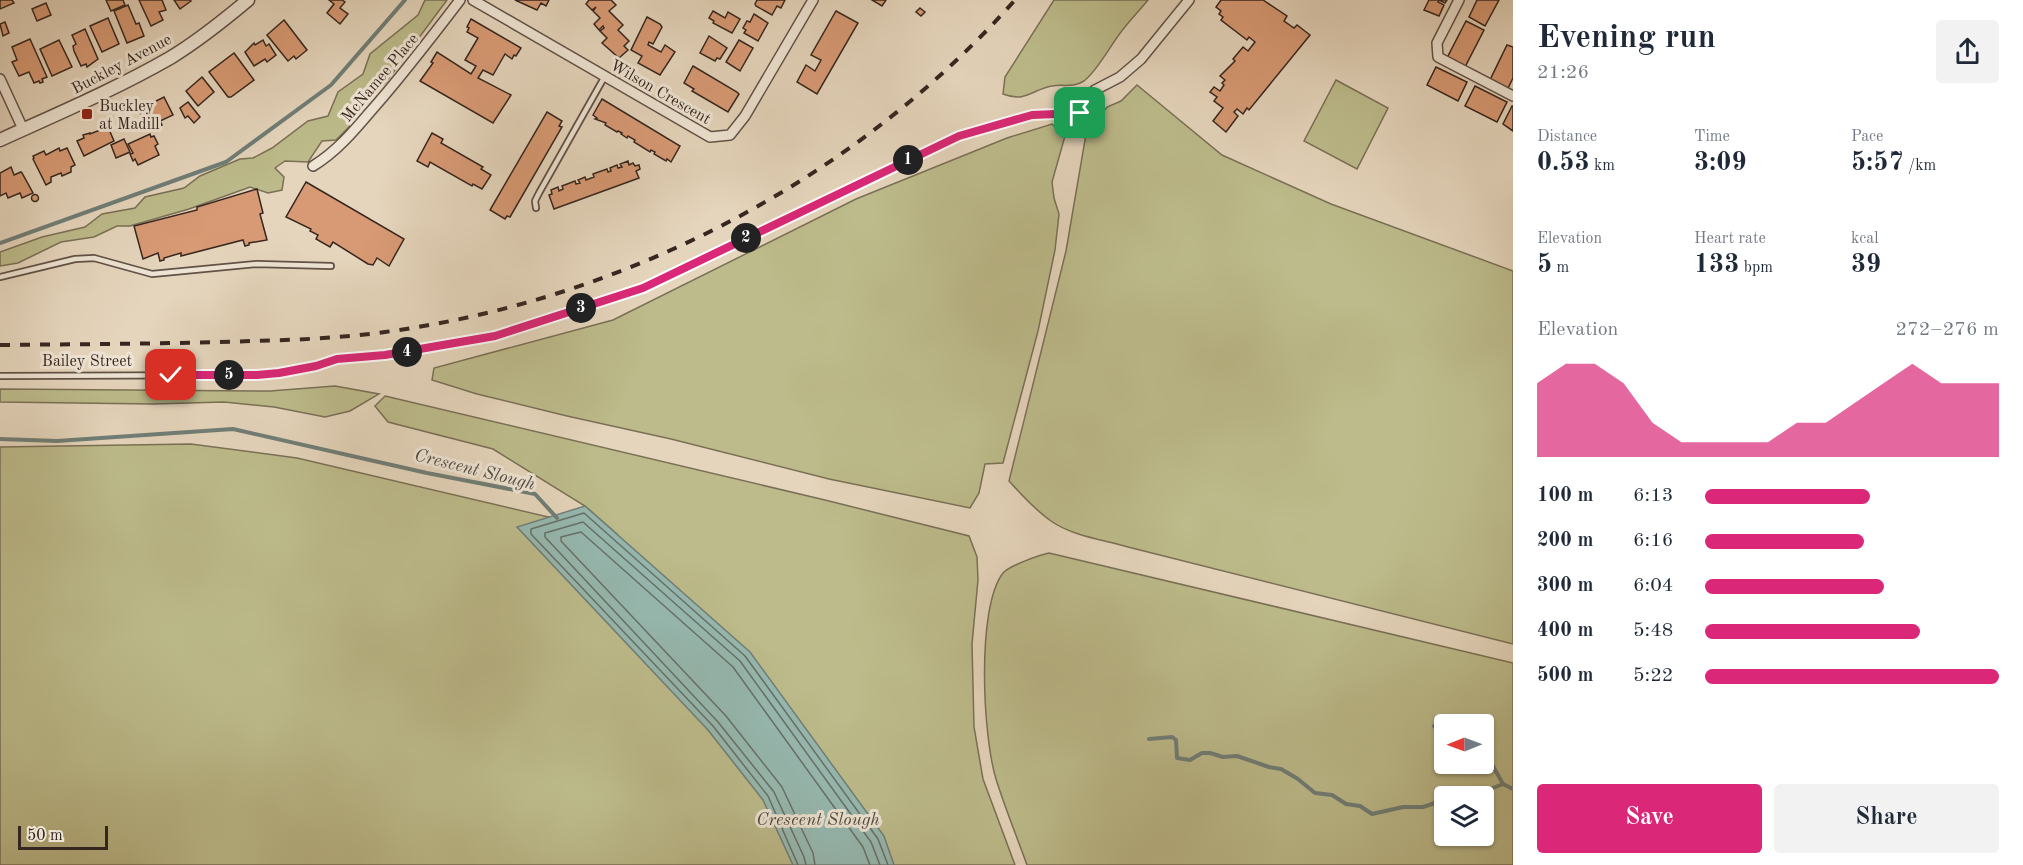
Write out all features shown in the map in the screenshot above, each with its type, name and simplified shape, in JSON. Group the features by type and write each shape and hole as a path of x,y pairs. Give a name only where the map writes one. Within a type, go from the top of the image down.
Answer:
{"street":[{"name":"Buckley Avenue","path":"0,140 99,95 172,57 212,30 248,0"},
{"name":"McNamee Place","path":"313,166 345,140 404,74 460,0"},
{"name":"Wilson Crescent","path":"473,0 710,137 730,135 745,116 813,0"},
{"name":"Bailey Street","path":"1080,113 1086,98 1095,90 1120,77 1141,59 1189,0"},
{"path":"1459,0 1437,43 1438,57 1513,96"},
{"path":"0,80 23,129"}],"lane":[{"path":"536,208 535,201 539,193 605,76"},
{"name":"Bailey Street","path":"0,376 257,375 316,366 337,359 385,355 495,336 643,288 959,136 1032,115 1080,113"},
{"path":"0,277 75,259 94,258 152,274 257,264 331,266"}],"shaded area":[{"path":"425,0 447,0 386,82 356,107 349,127 336,140 322,141 308,162 285,161 275,168 284,177 282,190 268,193 250,187 189,209 130,226 117,226 94,237 61,242 18,263 0,266 0,252 42,237 85,227 102,214 135,208 145,197 184,188 200,176 240,159 253,158 272,148 308,121 328,116 338,92 363,74 370,54 418,15"},
{"path":"1054,0 1148,0 1084,81 1072,85 1056,85 1018,97 1003,94 1005,77"},
{"path":"1336,80 1388,108 1357,169 1304,141"},
{"path":"1137,85 1222,155 1331,204 1513,271 1513,644 1078,534 1045,517 1009,481 1066,251 1086,134 1107,107 1121,101"},
{"path":"1052,124 1065,136 1052,182 1059,214 1055,250 1038,331 1003,463 985,464 979,493 970,508 829,479 477,394 432,380 434,368 613,320 856,199 1007,138"},
{"path":"335,386 379,394 350,411 325,417 274,407 224,402 152,404 0,402 0,389 270,391"},
{"path":"385,396 969,536 977,557 978,580 972,644 974,727 983,779 1015,865 0,865 0,447 191,444 297,458 618,535 585,506 493,449 388,422 375,406"},
{"path":"1049,553 1513,663 1513,865 1027,865 991,760 984,673 985,642 994,590 1006,570"}],"water":[{"name":"Crescent Slough","path":"585,506 750,652 884,836 894,865 793,865 763,800 708,730 517,527"}],"building":[{"path":"0,0 12,0 14,3 0,9"},
{"path":"106,0 123,0 125,5 111,11"},
{"path":"139,0 162,0 166,10 159,12 163,20 151,26"},
{"path":"174,0 190,0 191,1 180,9"},
{"path":"329,0 345,2 340,8 348,14 340,24 327,13 334,4"},
{"path":"515,0 549,0 546,6 541,3 537,10"},
{"path":"589,0 611,0 616,5 609,11 623,25 618,30 629,41 624,46 628,50 619,58 602,43 607,38 600,31 604,28 603,26 599,30 594,24 600,18 593,11 596,7 592,10 586,4"},
{"path":"757,0 785,0 781,8 777,6 772,15 756,6"},
{"path":"872,0 886,0 882,6"},
{"path":"1221,0 1263,0 1287,16 1284,21 1294,28 1297,25 1310,35 1249,110 1247,108 1243,114 1237,109 1234,112 1238,116 1226,132 1213,121 1223,108 1214,101 1217,97 1210,92 1214,87 1220,91 1225,80 1220,76 1235,61 1233,59 1243,47 1248,51 1255,42 1249,37 1247,40 1221,20 1223,17 1219,14 1221,11 1216,7"},
{"path":"1429,0 1439,0 1438,2 1444,5 1439,16 1424,10"},
{"path":"1477,0 1499,0 1485,26 1469,17"},
{"path":"46,3 51,15 37,21 32,9"},
{"path":"128,5 144,36 127,43 114,11"},
{"path":"920,8 925,12 921,16 916,12"},
{"path":"713,11 725,18 728,12 740,19 732,33 713,23 714,21 709,18"},
{"path":"836,11 858,23 817,94 797,82 806,65 815,71 821,60 811,55"},
{"path":"754,14 768,23 758,41 744,33 746,30 743,28"},
{"path":"647,17 662,27 653,44 649,42 648,45 661,52 665,45 675,52 660,75 638,63 642,56 631,50"},
{"path":"108,18 119,44 102,52 90,26"},
{"path":"471,19 521,48 512,59 505,54 493,75 483,70 478,78 511,95 493,123 420,81 433,63 431,62 437,52 471,74 476,66 465,60 478,38 467,32"},
{"path":"284,20 307,50 296,59 294,56 288,61 267,35"},
{"path":"1466,21 1484,30 1465,67 1447,58"},
{"path":"5,22 9,33 3,36 0,24"},
{"path":"85,29 98,59 87,67 86,64 81,66 74,51 73,46 76,44 72,35"},
{"path":"709,36 727,48 720,59 717,58 715,61 700,53"},
{"path":"30,39 47,77 40,83 39,81 34,83 29,72 19,76 12,62 17,60 12,47"},
{"path":"59,40 72,67 52,76 40,49"},
{"path":"263,40 266,46 269,44 276,55 267,62 265,59 254,66 245,52 254,43 255,45"},
{"path":"739,40 753,48 740,71 726,62"},
{"path":"1507,45 1513,47 1513,78 1507,90 1489,82"},
{"path":"234,53 254,80 228,97 209,72"},
{"path":"693,66 739,94 728,112 692,91 694,89 684,83"},
{"path":"1436,67 1467,82 1458,101 1427,85"},
{"path":"202,77 214,92 198,106 186,91"},
{"path":"1475,86 1507,102 1497,122 1465,106"},
{"path":"164,97 173,115 160,121 162,125 155,129 153,124 147,127 140,113 152,108 150,104"},
{"path":"602,99 680,146 671,162 605,125 606,123 595,119 597,118 593,115"},
{"path":"188,102 200,117 194,123 188,116 185,118 180,108"},
{"path":"1513,106 1513,131 1503,124"},
{"path":"547,112 562,121 559,126 562,127 510,217 507,216 505,219 490,210"},
{"path":"108,127 114,141 84,156 77,141 84,138 83,135"},
{"path":"432,133 443,139 441,143 483,167 481,169 491,175 482,189 473,184 472,186 430,162 428,167 417,161"},
{"path":"150,134 151,137 154,136 158,144 155,146 159,155 138,165 135,159 133,161 130,154 133,153 128,144"},
{"path":"124,139 130,152 116,158 111,145"},
{"path":"59,148 60,151 67,148 75,165 71,167 71,172 51,177 51,182 46,185 33,156 44,151 46,155"},
{"path":"628,161 629,165 633,163 635,166 639,165 640,169 636,171 639,178 554,209 549,195 552,194 551,190 558,187 559,191 563,189 562,186 575,181 576,184 580,183 578,180 594,177 593,174 607,169 608,172 611,171 610,168 617,165 618,168 622,167 620,164"},
{"path":"11,167 14,175 22,173 33,193 22,198 20,193 8,198 6,193 0,196 0,173"},
{"path":"306,182 404,239 389,266 377,258 373,265 368,264 333,242 330,247 316,239 318,235 310,231 311,229 286,217"},
{"path":"257,189 263,213 260,214 267,240 249,243 245,246 243,240 181,256 181,253 160,261 158,253 143,259 134,226 197,210 197,207"},
{"path":"35,195 38,198 35,201 32,198"}],"waterway":[{"path":"0,243 226,162 331,85 405,0"},
{"name":"Crescent Slough","path":"0,439 57,441 233,429 427,473 535,494 557,518"},
{"path":"1149,739 1172,737 1176,740 1177,758 1190,760 1202,753 1210,753 1223,757 1237,756 1281,769 1315,793 1332,795 1346,804 1360,806 1372,814 1434,803"},
{"path":"1494,768 1503,784 1513,789"},
{"path":"1494,788 1503,784"}],"railway":[{"path":"0,345 220,342 352,336 474,316 562,292 647,260 730,222 808,176 883,123 952,65 1015,0"}],"place":[{"name":"Buckley at Madill","path":"87,114"}],"route":[{"path":"171,375 279,373 316,366 337,359 385,355 495,336 643,288 959,136 1032,115 1080,113"}]}
